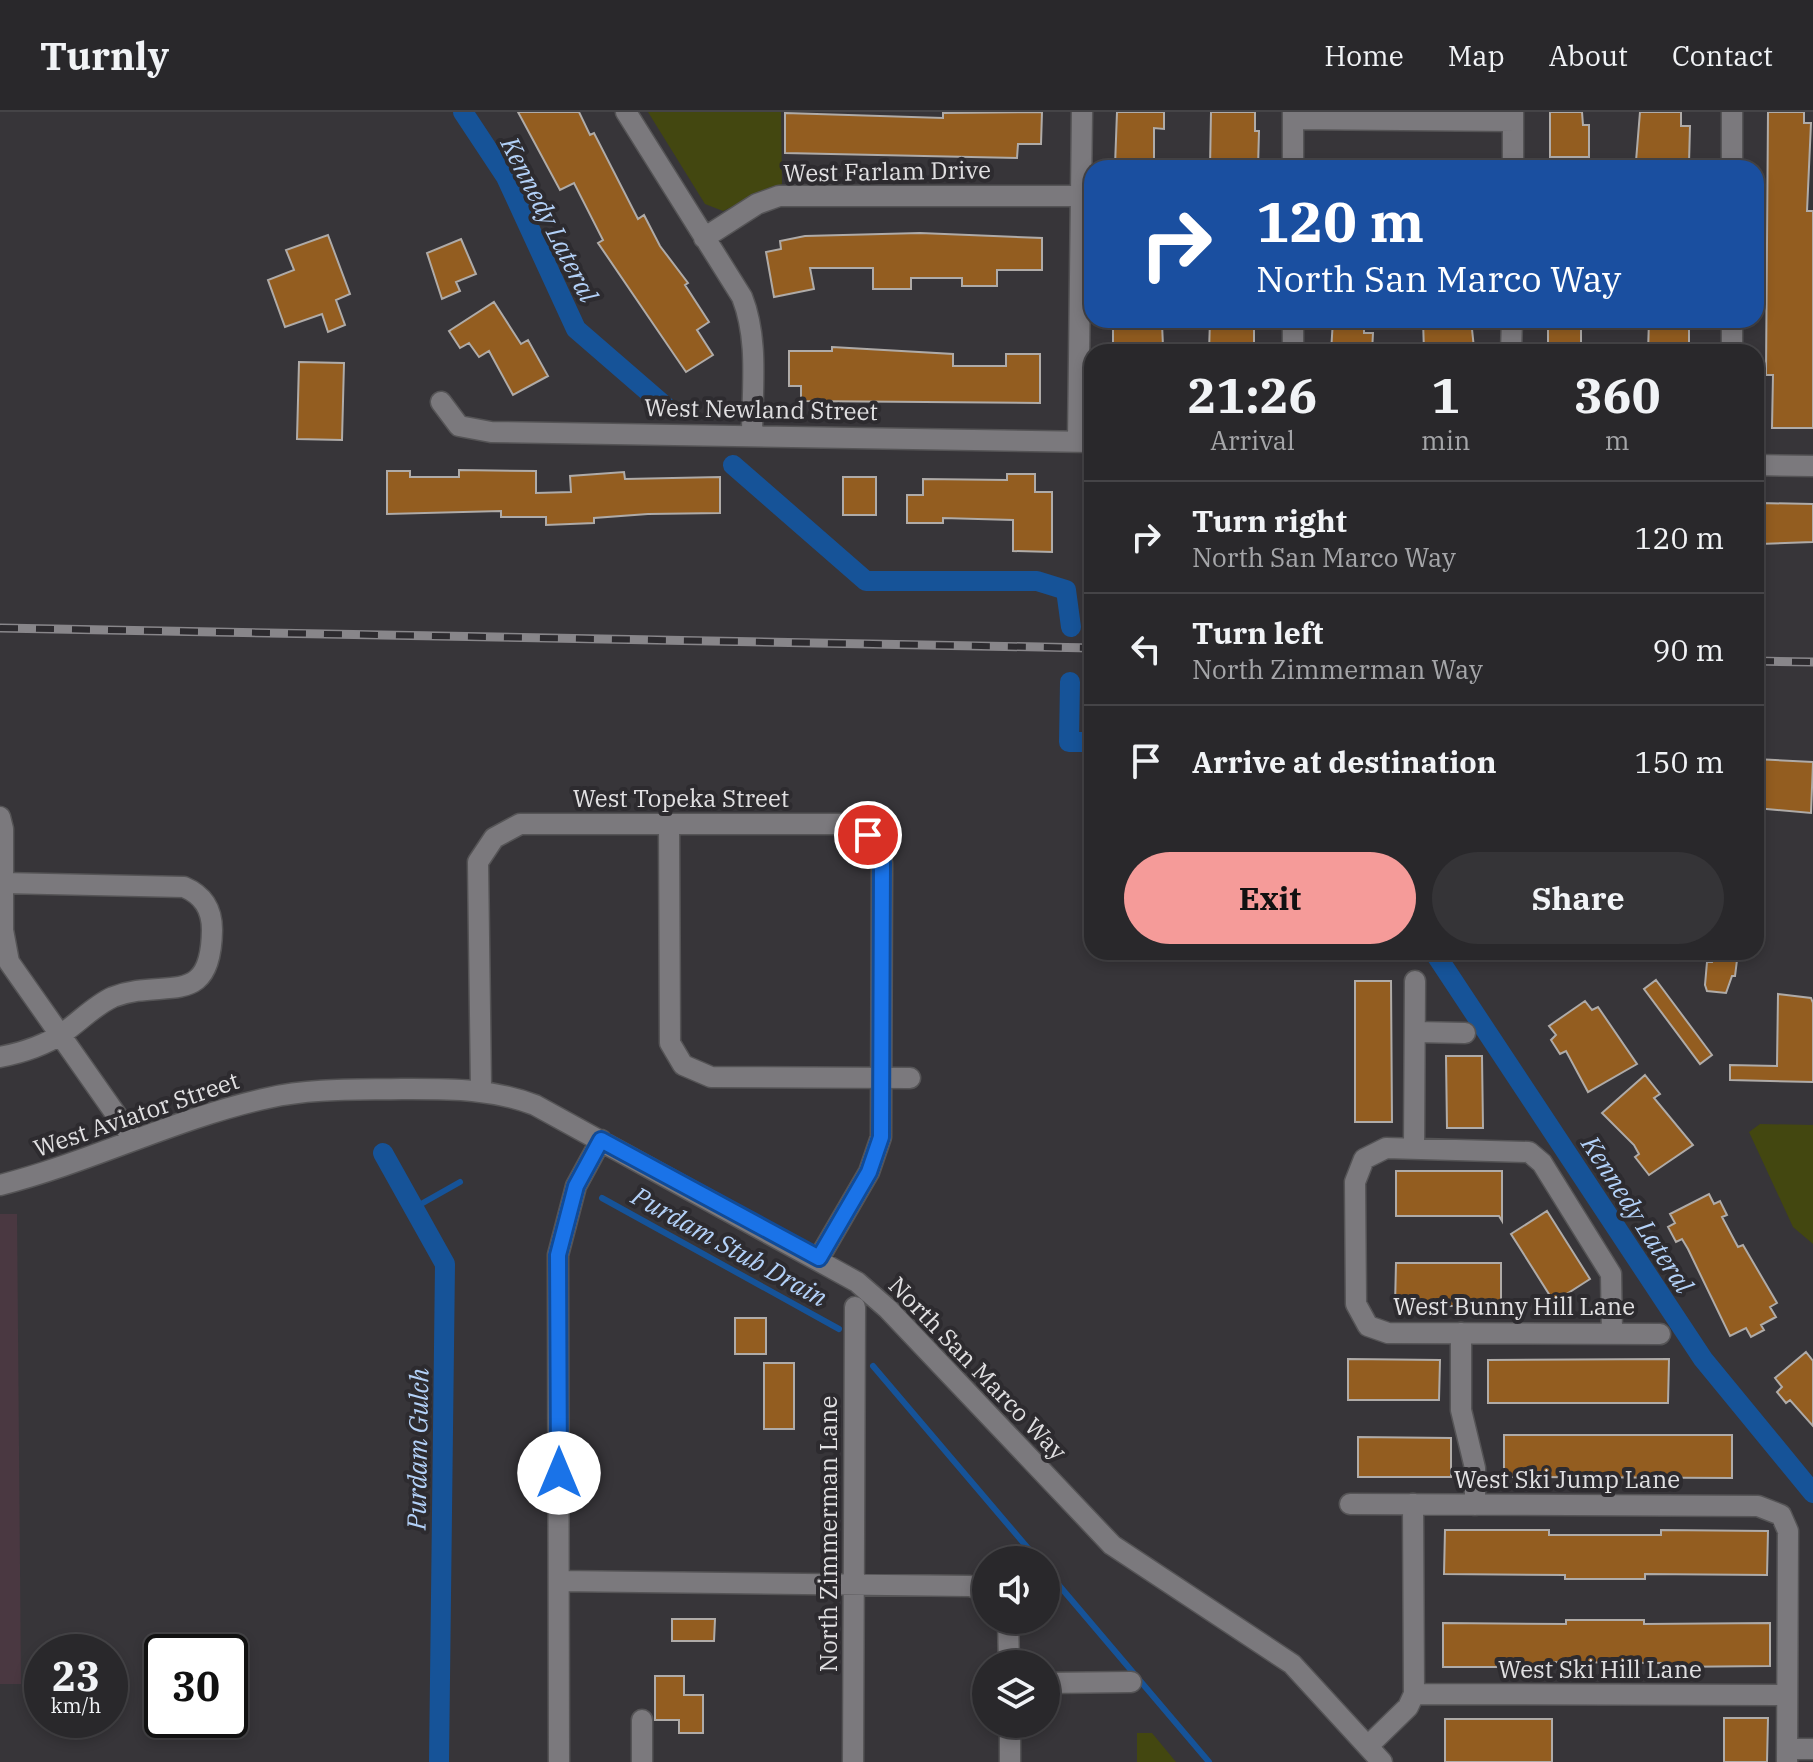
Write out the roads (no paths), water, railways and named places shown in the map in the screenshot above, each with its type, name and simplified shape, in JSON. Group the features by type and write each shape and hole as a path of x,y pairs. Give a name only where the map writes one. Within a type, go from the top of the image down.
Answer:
{"street":[{"path":"626,112 742,297 753,334 752,435"},
{"path":"1082,112 1084,380"},
{"path":"1732,112 1732,160"},
{"path":"1293,160 1293,116 1513,117 1513,160"},
{"name":"West Farlam Drive","path":"704,238 757,204 779,196 1081,196"},
{"name":"West Newland Street","path":"441,402 459,426 491,432 1084,442"},
{"path":"1764,465 1813,466"},
{"path":"0,817 3,930 9,962 134,1140"},
{"name":"West Topeka Street","path":"481,1089 478,862 494,838 520,824 840,824 856,827 868,835 878,847 882,863 881,1078"},
{"path":"669,824 670,1043 683,1065 711,1077 910,1078"},
{"path":"0,1057 59,1036 113,997 188,986 205,971 211,959 212,922 203,899 194,891 175,886 3,883"},
{"path":"1415,981 1414,1148 1529,1152 1542,1163 1606,1262 1612,1285 1612,1334"},
{"path":"1415,1032 1465,1033"},
{"path":"819,1258 873,1159 881,1137 881,1078"},
{"name":"West Aviator Street","path":"0,1185 44,1174 207,1113 270,1097 325,1090 481,1089"},
{"name":"North San Marco Way","path":"481,1089 535,1105 819,1258 857,1282 888,1309 1112,1545 1292,1664 1382,1762"},
{"path":"559,1762 558,1255 576,1186 601,1140"},
{"name":"West Bunny Hill Lane","path":"1414,1148 1386,1148 1364,1159 1355,1182 1356,1304 1368,1326 1388,1333 1660,1334"},
{"name":"North Zimmerman Lane","path":"853,1762 855,1307"},
{"path":"1461,1333 1461,1410 1475,1468 1475,1505"},
{"name":"West Ski Jump Lane","path":"1350,1504 1758,1506 1781,1515 1788,1531 1787,1695"},
{"path":"1368,1746 1408,1707 1414,1694 1413,1504"},
{"path":"559,1581 972,1587"},
{"path":"1060,1683 1131,1682"},
{"name":"West Ski Hill Lane","path":"1414,1694 1787,1695"},
{"path":"1787,1695 1787,1755 1813,1749"},
{"path":"642,1720 642,1762"},
{"path":"1010,1738 1010,1762"}],"waterway":[{"name":"Kennedy Lateral","path":"463,112 506,177 576,329 666,407"},
{"name":"Kennedy Lateral","path":"733,465 866,581 1037,581 1066,590 1071,627"},
{"name":"Kennedy Lateral","path":"1070,682 1069,742 1084,742"},
{"name":"Kennedy Lateral","path":"1439,960 1703,1359 1813,1493"},
{"name":"Purdam Gulch","path":"383,1153 445,1264 439,1762"},
{"name":"Purdam Stub Drain","path":"414,1208 460,1182"},
{"name":"Purdam Stub Drain","path":"602,1198 839,1329"},
{"name":"Purdam Stub Drain","path":"873,1366 1026,1546"},
{"name":"Purdam Stub Drain","path":"1060,1586 1209,1762"}],"railway":[{"path":"0,628 1084,648"},
{"path":"1764,661 1813,662"}]}
